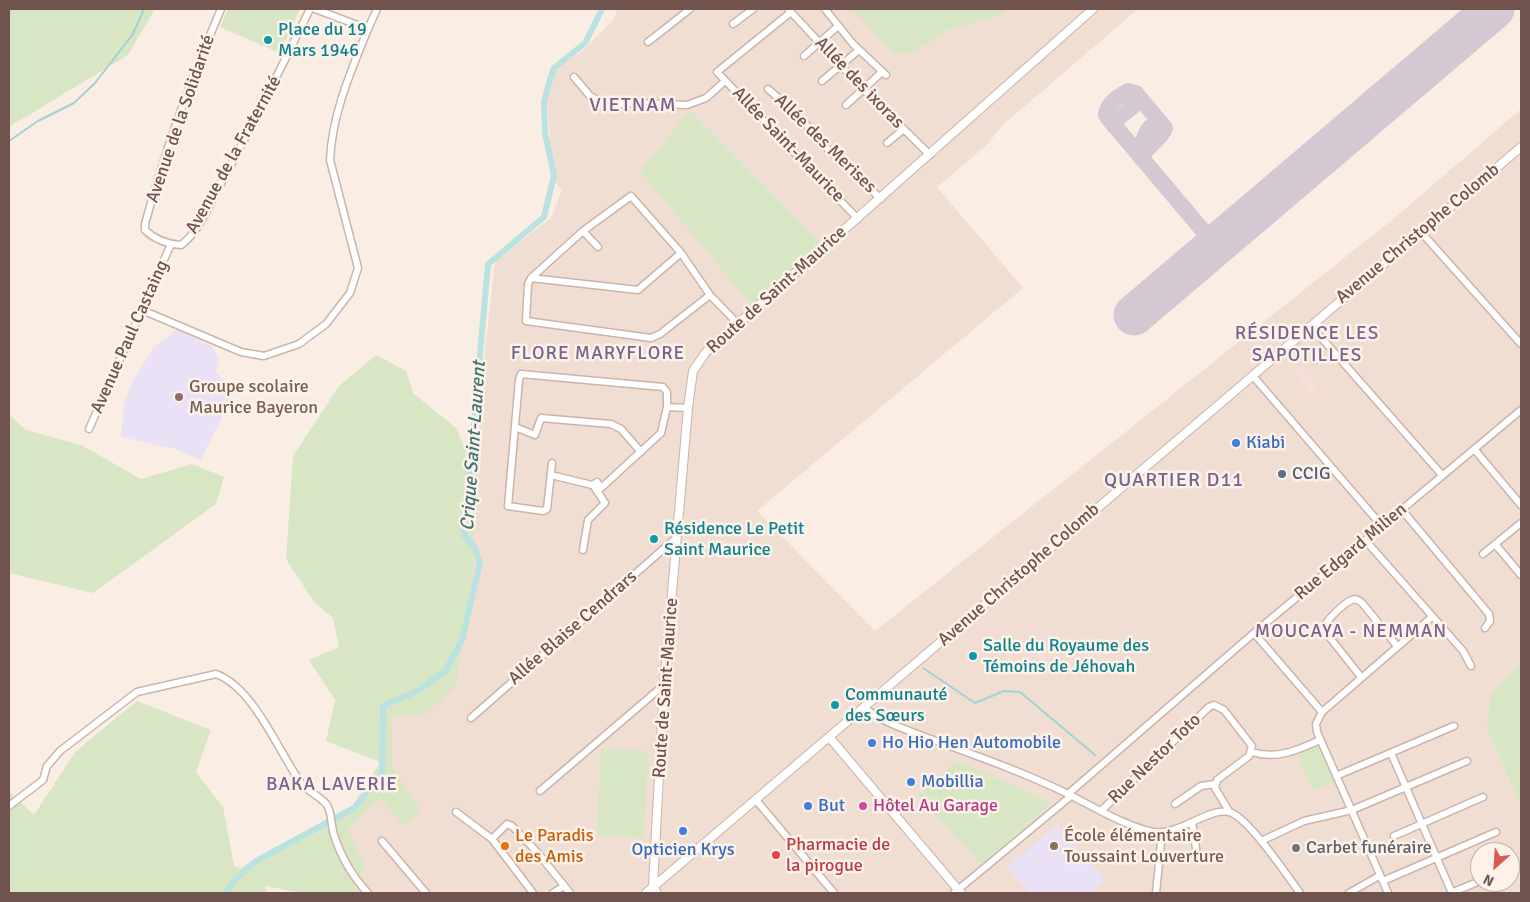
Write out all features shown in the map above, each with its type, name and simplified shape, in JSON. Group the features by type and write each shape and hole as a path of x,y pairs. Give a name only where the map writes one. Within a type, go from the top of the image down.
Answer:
{"street":[{"name":"Avenue de la Solidarité","path":"171,244 145,230 155,186 190,82 221,9"},
{"name":"Avenue de la Fraternité","path":"171,244 181,245 189,240 251,128 310,9"},
{"path":"315,9 368,29"},
{"path":"142,310 241,352 264,356 299,344 326,324 350,293 358,268 330,160 331,151 342,94 377,9"},
{"path":"648,42 690,9"},
{"path":"733,24 753,9"},
{"path":"825,9 859,50 884,73 863,89 846,106"},
{"name":"Route de Saint-Maurice","path":"655,890 664,685 676,538 691,378 699,360 737,323 881,199 1094,9"},
{"name":"Allée des ixoras","path":"790,10 863,89 930,155"},
{"name":"Allée Saint-Maurice","path":"790,10 717,72 858,218"},
{"path":"804,56 838,26"},
{"path":"822,81 859,50"},
{"path":"574,77 590,96 609,105 634,103 687,105 706,98 725,81"},
{"name":"Allée des Merises","path":"768,89 795,112 824,145 881,199"},
{"path":"887,143 904,129"},
{"name":"Avenue Christophe Colomb","path":"646,893 655,890 756,800 1521,147"},
{"path":"710,295 660,334 645,338 528,322 528,284 531,278 583,231 631,196 681,252 710,295 737,323"},
{"path":"583,231 598,247"},
{"path":"1421,232 1521,344"},
{"name":"Avenue Paul Castaing","path":"89,430 171,244"},
{"path":"531,278 638,290 681,252"},
{"path":"1311,326 1442,475"},
{"path":"552,463 546,510 508,506 519,378 523,373 661,386 666,390 667,407 661,433 601,488 597,482"},
{"path":"1253,376 1382,526"},
{"path":"667,407 688,408"},
{"name":"Rue Edgard Milien","path":"958,892 1254,633 1521,410"},
{"path":"515,428 534,435 541,418 611,424 621,429 641,452"},
{"path":"1474,449 1521,505"},
{"path":"551,475 592,485 597,482"},
{"path":"583,550 588,520 603,507 606,501 595,488 597,482"},
{"path":"1402,510 1489,614 1490,620 1485,628"},
{"path":"1483,554 1521,523"},
{"name":"Allée Blaise Cendrars","path":"470,718 676,538"},
{"path":"1366,541 1463,652 1471,666"},
{"path":"1495,544 1521,575"},
{"path":"1360,677 1323,629 1324,623 1350,601 1356,600 1363,604 1397,646"},
{"path":"1388,893 1320,740 1316,724 1322,712 1360,677 1432,617"},
{"path":"1254,633 1322,712"},
{"path":"9,806 43,780 47,766 60,751 137,692 216,674 227,678 242,690 302,784 327,806 334,836 346,866 353,878 368,893"},
{"path":"540,791 664,685"},
{"name":"Rue Nestor Toto","path":"1102,810 1212,705 1224,710 1252,746 1252,752"},
{"path":"864,708 872,714 904,729 1070,795 1141,828 1162,832 1209,815 1229,812"},
{"path":"1336,776 1454,726"},
{"path":"830,738 958,892"},
{"path":"1300,893 1241,818 1229,812 1215,788 1215,784 1217,780 1252,752 1265,756 1289,752 1320,740"},
{"path":"1391,753 1452,893 1470,885"},
{"path":"1261,841 1304,821 1352,810 1467,761"},
{"path":"1175,804 1201,786 1215,784"},
{"path":"1394,836 1483,798"},
{"path":"756,800 834,893"},
{"path":"456,812 492,839 533,893"},
{"path":"1192,822 1197,855"},
{"path":"492,839 507,824 512,826 538,852 570,893"},
{"path":"1156,893 1162,832"},
{"path":"1349,893 1381,878 1437,859 1496,832"},
{"path":"382,841 426,893"},
{"path":"552,893 564,886"}],"shaded area":[{"path":"617,9 1138,9 1004,124 986,146 937,187 1023,288 757,511 875,631 1392,220 1521,109 1521,662 1491,695 1486,727 1521,807 1521,893 353,893 365,865 347,830 380,797 421,809 392,766 392,717 423,716 473,570 481,385 495,261 551,218 562,190 553,180 547,103 548,86 554,68 582,51 614,19"},
{"name":"Groupe scolaire Maurice Bayeron","path":"177,329 212,346 219,360 216,372 235,391 201,460 175,449 121,437 124,404 132,382 154,347"},
{"path":"1300,367 1319,389 1312,394 1294,373"},
{"name":"École élémentaire Toussaint Louverture","path":"1057,825 1103,877 1103,882 1093,893 1030,893 1007,867"}],"green space":[{"path":"9,9 155,9 128,55 9,127"},
{"name":"Place du 19 Mars 1946","path":"228,9 300,9 280,53 220,27"},
{"path":"852,9 1006,9 1000,15 948,30 913,53 896,55"},
{"path":"690,111 825,247 754,308 640,171"},
{"path":"376,355 406,371 413,393 456,428 477,474 473,570 456,686 423,716 392,717 392,766 421,809 404,826 380,798 348,830 365,865 353,893 303,893 265,886 267,893 9,893 9,791 34,815 76,751 137,701 211,730 196,772 223,807 234,866 240,868 350,810 380,762 326,741 335,700 309,660 339,647 333,618 314,602 286,559 293,456 339,386"},
{"path":"11,416 26,430 81,445 141,479 192,464 224,477 216,504 93,593 9,573 9,417"},
{"path":"1521,662 1521,807 1486,727 1491,695"},
{"path":"1318,745 1334,782 1313,791 1297,753"},
{"path":"601,749 648,751 644,838 597,835"},
{"path":"957,760 1051,803 982,865 918,797"}],"waterway":[{"path":"9,141 38,121 74,103 95,83 133,34 144,9"},
{"name":"Crique Saint-Laurent","path":"226,893 233,882 256,861 354,808 382,775 383,706 418,691 446,670 462,640 480,563 475,548 464,535 488,264 544,217 554,175 545,133 544,102 548,86 554,68 585,43 602,9"},
{"path":"923,668 975,703 1004,691 1020,692 1095,755"}],"taxiway":[{"path":"1114,126 1116,120 1138,102 1139,97 1136,93 1128,91 1117,98 1111,103 1106,115 1108,118 1205,233 1208,245 1199,260"},
{"path":"1139,97 1165,128 1146,150 1142,159"},
{"path":"1140,149 1149,128 1162,124"},
{"path":"1205,233 1218,237 1229,234"},
{"path":"1134,315 1129,311 1132,304 1154,298"}],"runway":[{"path":"1134,315 1494,9"}],"place":[{"name":"Place du 19 Mars 1946","path":"268,40"},
{"name":"Groupe scolaire Maurice Bayeron","path":"179,397"},
{"name":"Kiabi","path":"1236,443"},
{"name":"CCIG","path":"1282,474"},
{"name":"Résidence Le Petit Saint Maurice","path":"654,539"},
{"name":"Salle du Royaume des Témoins de Jéhovah","path":"973,656"},
{"name":"Communauté des Sœurs","path":"835,705"},
{"name":"Ho Hio Hen Automobile","path":"872,743"},
{"name":"Mobillia","path":"911,782"},
{"name":"But","path":"808,806"},
{"name":"Hôtel Au Garage","path":"863,806"},
{"name":"Opticien Krys","path":"683,831"},
{"name":"Le Paradis des Amis","path":"505,846"},
{"name":"École élémentaire Toussaint Louverture","path":"1054,846"},
{"name":"Carbet funéraire","path":"1296,848"},
{"name":"Pharmacie de la pirogue","path":"776,855"}],"district":[{"name":"VIETNAM","path":"633,106"},
{"name":"RÉSIDENCE LES SAPOTILLES","path":"1307,345"},
{"name":"FLORE MARYFLORE","path":"598,354"},
{"name":"QUARTIER D11","path":"1174,481"},
{"name":"MOUCAYA - NEMMAN","path":"1351,632"},
{"name":"BAKA LAVERIE","path":"332,785"}]}
